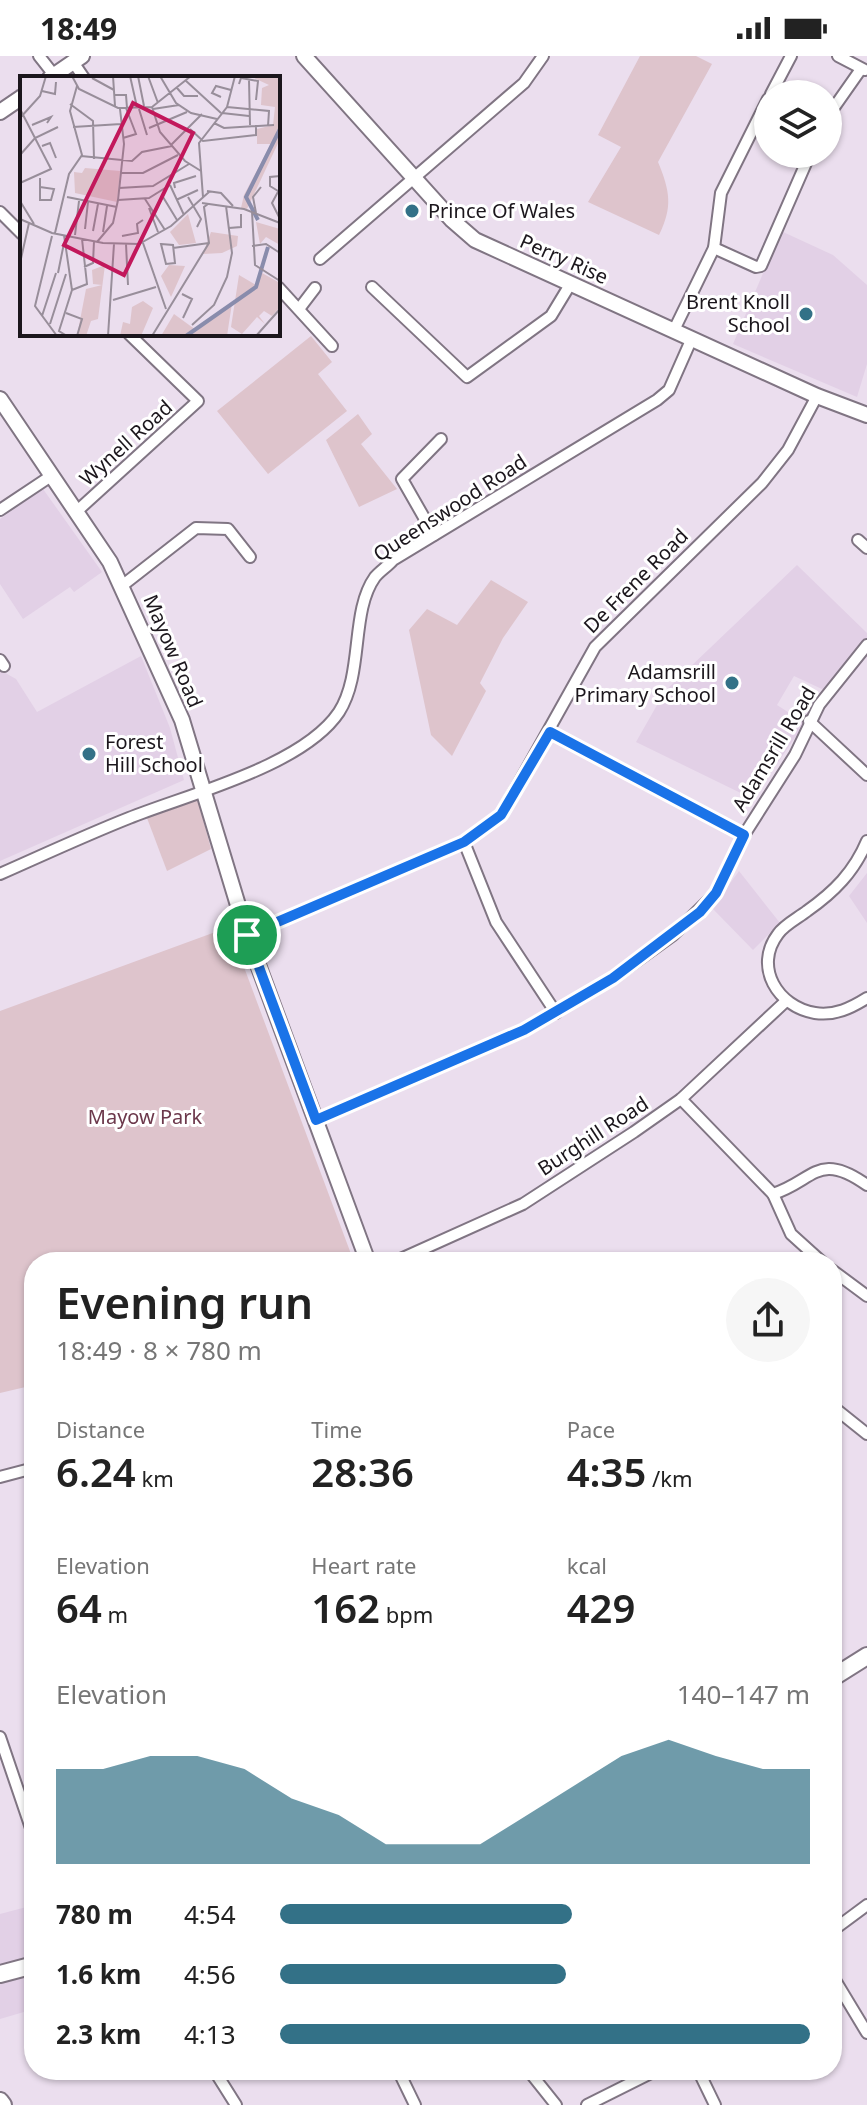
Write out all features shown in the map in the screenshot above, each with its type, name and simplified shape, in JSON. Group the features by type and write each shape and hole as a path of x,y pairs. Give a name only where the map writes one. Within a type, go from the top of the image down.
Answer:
{"main road":[{"path":"842,1672 867,1656"},
{"path":"0,1974 24,1968"}],"street":[{"path":"39,56 51,76"},
{"name":"Perry Rise","path":"304,56 475,240 817,396 867,415"},
{"path":"320,259 524,83 543,56"},
{"path":"778,80 791,56"},
{"path":"838,56 864,70 842,98"},
{"path":"53,76 78,59"},
{"path":"0,112 20,98"},
{"path":"674,330 714,248 721,193 754,126"},
{"path":"714,248 756,267 761,266 804,168"},
{"path":"0,212 20,232"},
{"path":"372,287 467,377 551,316 571,283"},
{"path":"299,309 315,288"},
{"path":"280,289 332,346"},
{"name":"Wynell Road","path":"76,512 198,401 131,336"},
{"name":"Queenswood Road","path":"0,874 202,789 234,781 317,739 345,702 365,603 375,578 393,560 657,400 669,390 692,338"},
{"name":"De Frene Road","path":"247,935 464,842 501,815 595,647 762,483 788,450 817,396"},
{"name":"Mayow Road","path":"0,399 123,585 182,720 247,935 364,1252"},
{"path":"434,535 402,479 441,439"},
{"path":"0,510 51,476"},
{"path":"123,585 196,528 228,529 250,557"},
{"path":"858,540 867,548"},
{"name":"Adamsrill Road","path":"316,1120 448,1065 556,1013 625,969 700,912 716,893 744,835 795,755 809,721 836,681 867,645"},
{"path":"809,721 867,775"},
{"path":"550,732 744,835"},
{"path":"867,841 845,880 779,932 770,949 767,968 773,985 786,1001 805,1011 822,1014 848,1010 867,998"},
{"path":"464,842 496,922 556,1013"},
{"name":"Burghill Road","path":"416,1252 523,1204 681,1099 786,1001"},
{"path":"681,1099 773,1194 791,1234 811,1252"},
{"path":"773,1194 785,1191 809,1172 823,1169 834,1170 867,1185"},
{"path":"842,1277 867,1296"},
{"path":"842,1414 867,1434"},
{"path":"0,1477 24,1471"},
{"path":"0,1737 3,1756 24,1810"},
{"path":"842,1924 867,1905"},
{"path":"842,1992 867,2033"},
{"path":"220,2080 236,2105"},
{"path":"403,2080 415,2105"},
{"path":"536,2080 556,2105"},
{"path":"587,2105 637,2080"},
{"path":"703,2080 715,2105"}],"shaded area":[{"name":"Brent Knoll School","path":"781,231 833,255 867,285 867,364 857,397 733,344"},
{"path":"43,489 102,572 74,592 70,587 23,619 0,584 0,519"},
{"name":"Adamsrill Primary School","path":"797,565 867,633 867,641 824,690 794,676 777,705 805,723 753,799 636,742 665,691"},
{"name":"Forest Hill School","path":"141,656 170,728 184,780 0,861 0,670 16,679 37,712"},
{"path":"739,871 780,923 753,950 712,908"},
{"path":"867,873 867,923 849,896"},
{"path":"24,1908 24,2012 0,2019 0,1914"}],"green space":[{"path":"640,56 696,56 712,64 658,162 668,199 659,235 588,202 621,147 598,135"},
{"path":"311,336 332,362 318,374 347,411 268,474 217,411"},
{"path":"358,414 372,434 361,444 397,489 359,507 326,440"},
{"path":"491,580 528,602 503,638 480,683 486,691 452,756 431,735 409,630 427,609 457,625"},
{"path":"198,800 211,849 167,871 147,818"},
{"name":"Mayow Park","path":"229,927 350,1252 24,1252 24,1387 0,1393 0,1011"}],"place":[{"name":"Prince Of Wales","path":"412,211"},
{"name":"Brent Knoll School","path":"806,314"},
{"name":"Adamsrill Primary School","path":"732,683"},
{"name":"Forest Hill School","path":"89,754"}],"route":[{"path":"550,732 744,835 716,893 700,912 613,978 524,1030 316,1120 247,935 464,842 501,815 550,732"}]}
